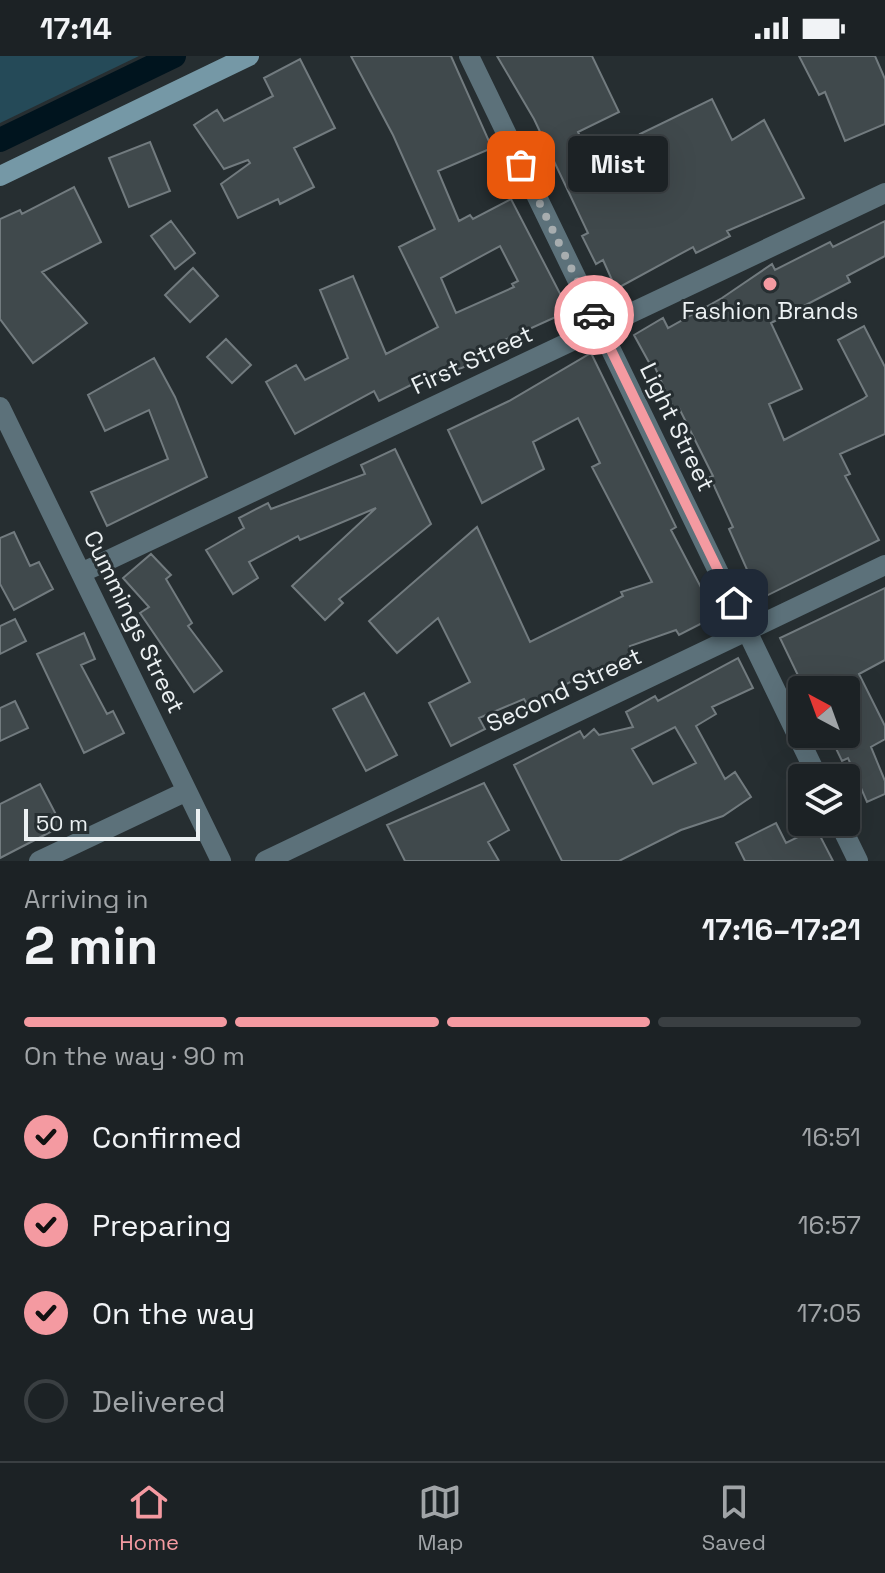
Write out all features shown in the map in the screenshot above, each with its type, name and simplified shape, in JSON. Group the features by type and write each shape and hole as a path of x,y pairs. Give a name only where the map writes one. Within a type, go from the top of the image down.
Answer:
{"street":[{"path":"0,176 249,56"},
{"name":"Light Street","path":"469,56 811,764"},
{"name":"First Street","path":"81,573 885,193"},
{"name":"Cummings Street","path":"0,407 221,861"},
{"name":"Second Street","path":"265,861 885,565"},
{"path":"39,861 187,791"},
{"path":"846,836 858,861"}],"shaded area":[{"path":"0,56 139,56 0,123"}],"building":[{"path":"351,56 451,56 492,148 438,171 459,221 470,215 473,219 511,199 569,311 474,354 478,361 457,370 455,367 415,389 413,384 379,401 374,391 295,434 266,382 296,365 305,380 348,358 320,290 353,276 386,354 438,327 399,247 435,229 393,135","holes":["500,246 518,281 512,284 514,287 456,313 441,278"]},
{"path":"497,56 592,56 619,112 578,132 595,167 644,141 640,134 712,99 732,140 764,120 804,198 727,231 730,236 696,253 693,247 616,289 603,260 596,264 582,236 588,233 534,119"},
{"path":"799,56 875,56 885,79 885,124 845,141 825,92 819,95"},
{"path":"300,59 335,128 294,148 314,187 280,204 278,199 238,218 221,184 250,163 248,160 224,169 194,125 217,110 224,121 273,96 264,78"},
{"path":"150,142 170,191 129,207 109,158"},
{"path":"74,187 101,242 42,272 87,323 33,363 0,319 0,219 20,210 22,214"},
{"path":"171,221 195,253 175,269 151,236"},
{"path":"885,221 885,256 847,276 850,282 771,323 802,389 769,404 784,440 867,396 838,340 864,326 885,367 885,434 840,454 850,474 845,476 879,540 760,599 729,529 733,527 710,477 713,476 679,408 674,410 654,365 651,366 634,335 663,318 668,328 722,298 772,264 775,270 830,242 833,247"},
{"path":"193,268 218,296 190,322 165,295"},
{"path":"226,339 251,365 232,383 207,357"},
{"path":"591,353 676,527 671,530 716,616 679,635 676,630 630,646 635,657 603,672 600,667 527,704 524,699 479,718 485,729 451,746 429,703 470,682 438,618 397,653 369,621 477,527 530,642 623,596 621,592 652,582 592,467 600,463 578,418 533,442 544,469 482,503 448,430 509,401"},
{"path":"154,358 175,397 207,477 107,526 91,492 168,459 149,410 105,431 88,395"},
{"path":"395,449 431,524 339,599 343,603 325,620 292,586 376,508 300,540 298,536 249,562 258,578 233,594 206,550 244,528 239,518 268,503 271,509 365,474 361,465"},
{"path":"14,532 30,566 39,562 53,589 14,610 0,584 0,538"},
{"path":"151,554 171,575 166,579 192,623 188,626 222,671 194,692 140,613 149,607 123,578"},
{"path":"885,588 885,660 860,676 798,676 780,638"},
{"path":"15,619 26,641 0,654 0,626"},
{"path":"84,633 95,659 81,665 107,714 113,711 124,733 84,753 37,654"},
{"path":"738,658 753,688 712,707 716,714 696,726 725,779 735,772 751,797 723,816 681,830 619,861 562,861 514,765 580,731 584,738 594,729 599,735 633,727 626,712 655,696 658,701","holes":["675,727 696,763 653,784 632,749"]},
{"path":"860,676 885,726 885,739 871,747 885,781 885,794 867,802 860,786 860,764 851,764 848,758 842,761 836,748 860,748"},
{"path":"364,693 397,755 366,771 333,709"},
{"path":"15,701 28,728 0,741 0,708"},
{"path":"484,783 509,830 488,842 499,861 405,861 387,825"},
{"path":"40,784 62,826 0,858 0,804"},
{"path":"776,823 786,843 800,836 820,836 833,861 745,861 736,843"}],"waterway":[{"path":"0,140 174,56"}],"way so far":[{"path":"521,165 594,315"}],"place":[{"name":"Mist","path":"521,165"},
{"name":"Fashion Brands","path":"770,284"}],"route":[{"path":"594,315 734,603"}]}
